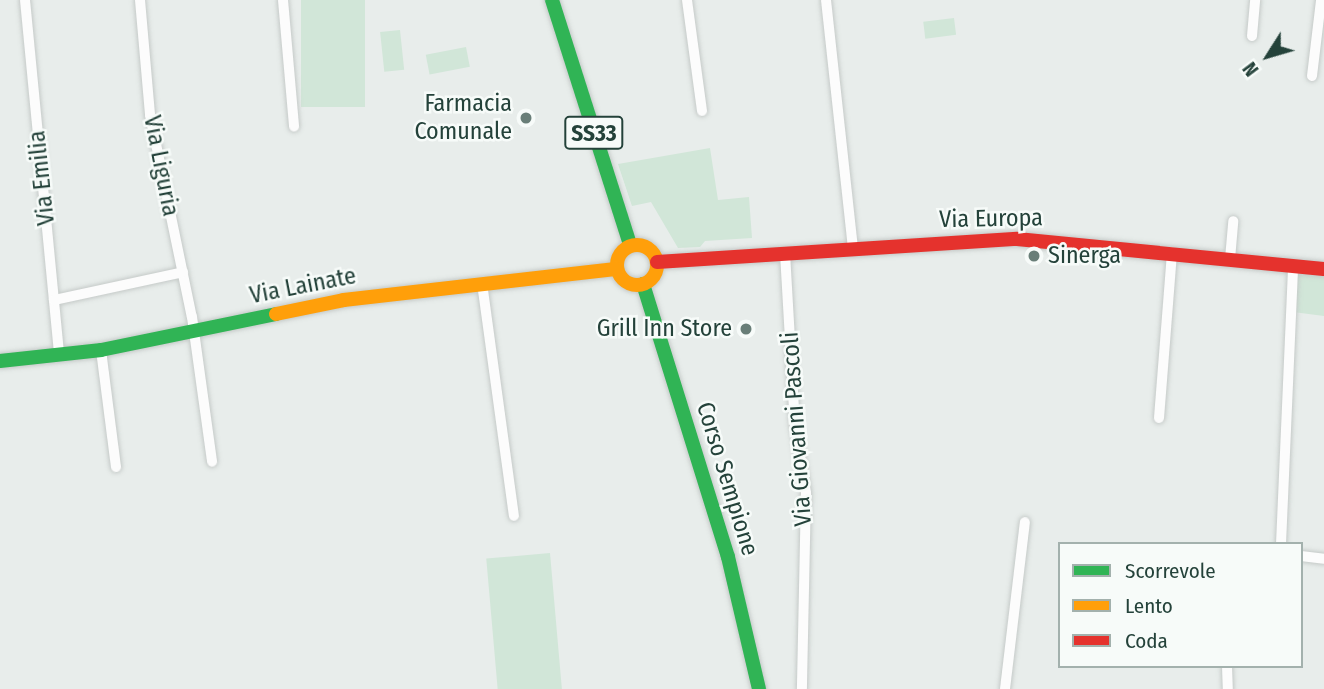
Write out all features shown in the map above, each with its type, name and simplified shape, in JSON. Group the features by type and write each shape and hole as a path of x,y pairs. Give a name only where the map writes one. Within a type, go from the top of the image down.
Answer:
{"street":[{"name":"Via Emilia","path":"25,0 60,355"},
{"name":"Via Liguria","path":"140,0 150,115 194,331 212,462"},
{"path":"283,0 294,127"},
{"name":"SS33","path":"552,0 631,245"},
{"path":"687,0 702,111"},
{"path":"826,0 853,248"},
{"path":"1252,36 1255,0"},
{"path":"1312,76 1321,0"},
{"path":"1317,34 1324,25"},
{"path":"1230,259 1233,220"},
{"name":"Via Europa","path":"657,262 1017,239 1324,269"},
{"path":"631,245 648,247 657,262 655,274 643,284 626,282 617,269 618,257 631,245"},
{"name":"Via Giovanni Pascoli","path":"785,253 795,425 805,485 802,689"},
{"path":"1159,418 1171,253"},
{"path":"1281,542 1293,265"},
{"name":"Via Lainate","path":"0,360 101,350 344,300 617,269"},
{"path":"54,300 183,272"},
{"path":"482,283 514,516"},
{"name":"Corso Sempione","path":"643,284 728,556 759,689"},
{"path":"101,350 116,467"},
{"path":"1006,689 1025,522"},
{"path":"1303,556 1324,559"},
{"path":"1227,668 1228,689"}],"green space":[{"path":"301,0 365,0 365,107 301,107"},
{"path":"954,18 956,35 925,39 923,22"},
{"path":"400,30 404,70 384,72 380,32"},
{"path":"466,47 470,67 430,74 426,55"},
{"path":"710,148 718,200 749,197 752,238 705,241 700,247 678,248 651,202 632,206 618,164"},
{"path":"1295,270 1324,273 1324,316 1293,312"},
{"path":"550,553 562,689 498,689 486,559"}],"traffic: fast":[{"path":"552,0 630,245"},
{"path":"643,284 728,557 759,689"},
{"path":"0,361 101,350 276,314"}],"traffic: slow":[{"path":"637,245 645,246 651,251 656,257 657,265 656,273 651,279 645,284 637,285 629,284 623,279 618,273 617,265 618,257 623,251 629,246 637,245"},
{"path":"276,314 344,300 617,269"}],"traffic: jam":[{"path":"657,262 1017,239 1324,269"}],"place":[{"name":"Farmacia Comunale","path":"526,118"},
{"name":"Sinerga","path":"1034,256"},
{"name":"Grill Inn Store","path":"746,329"}]}
